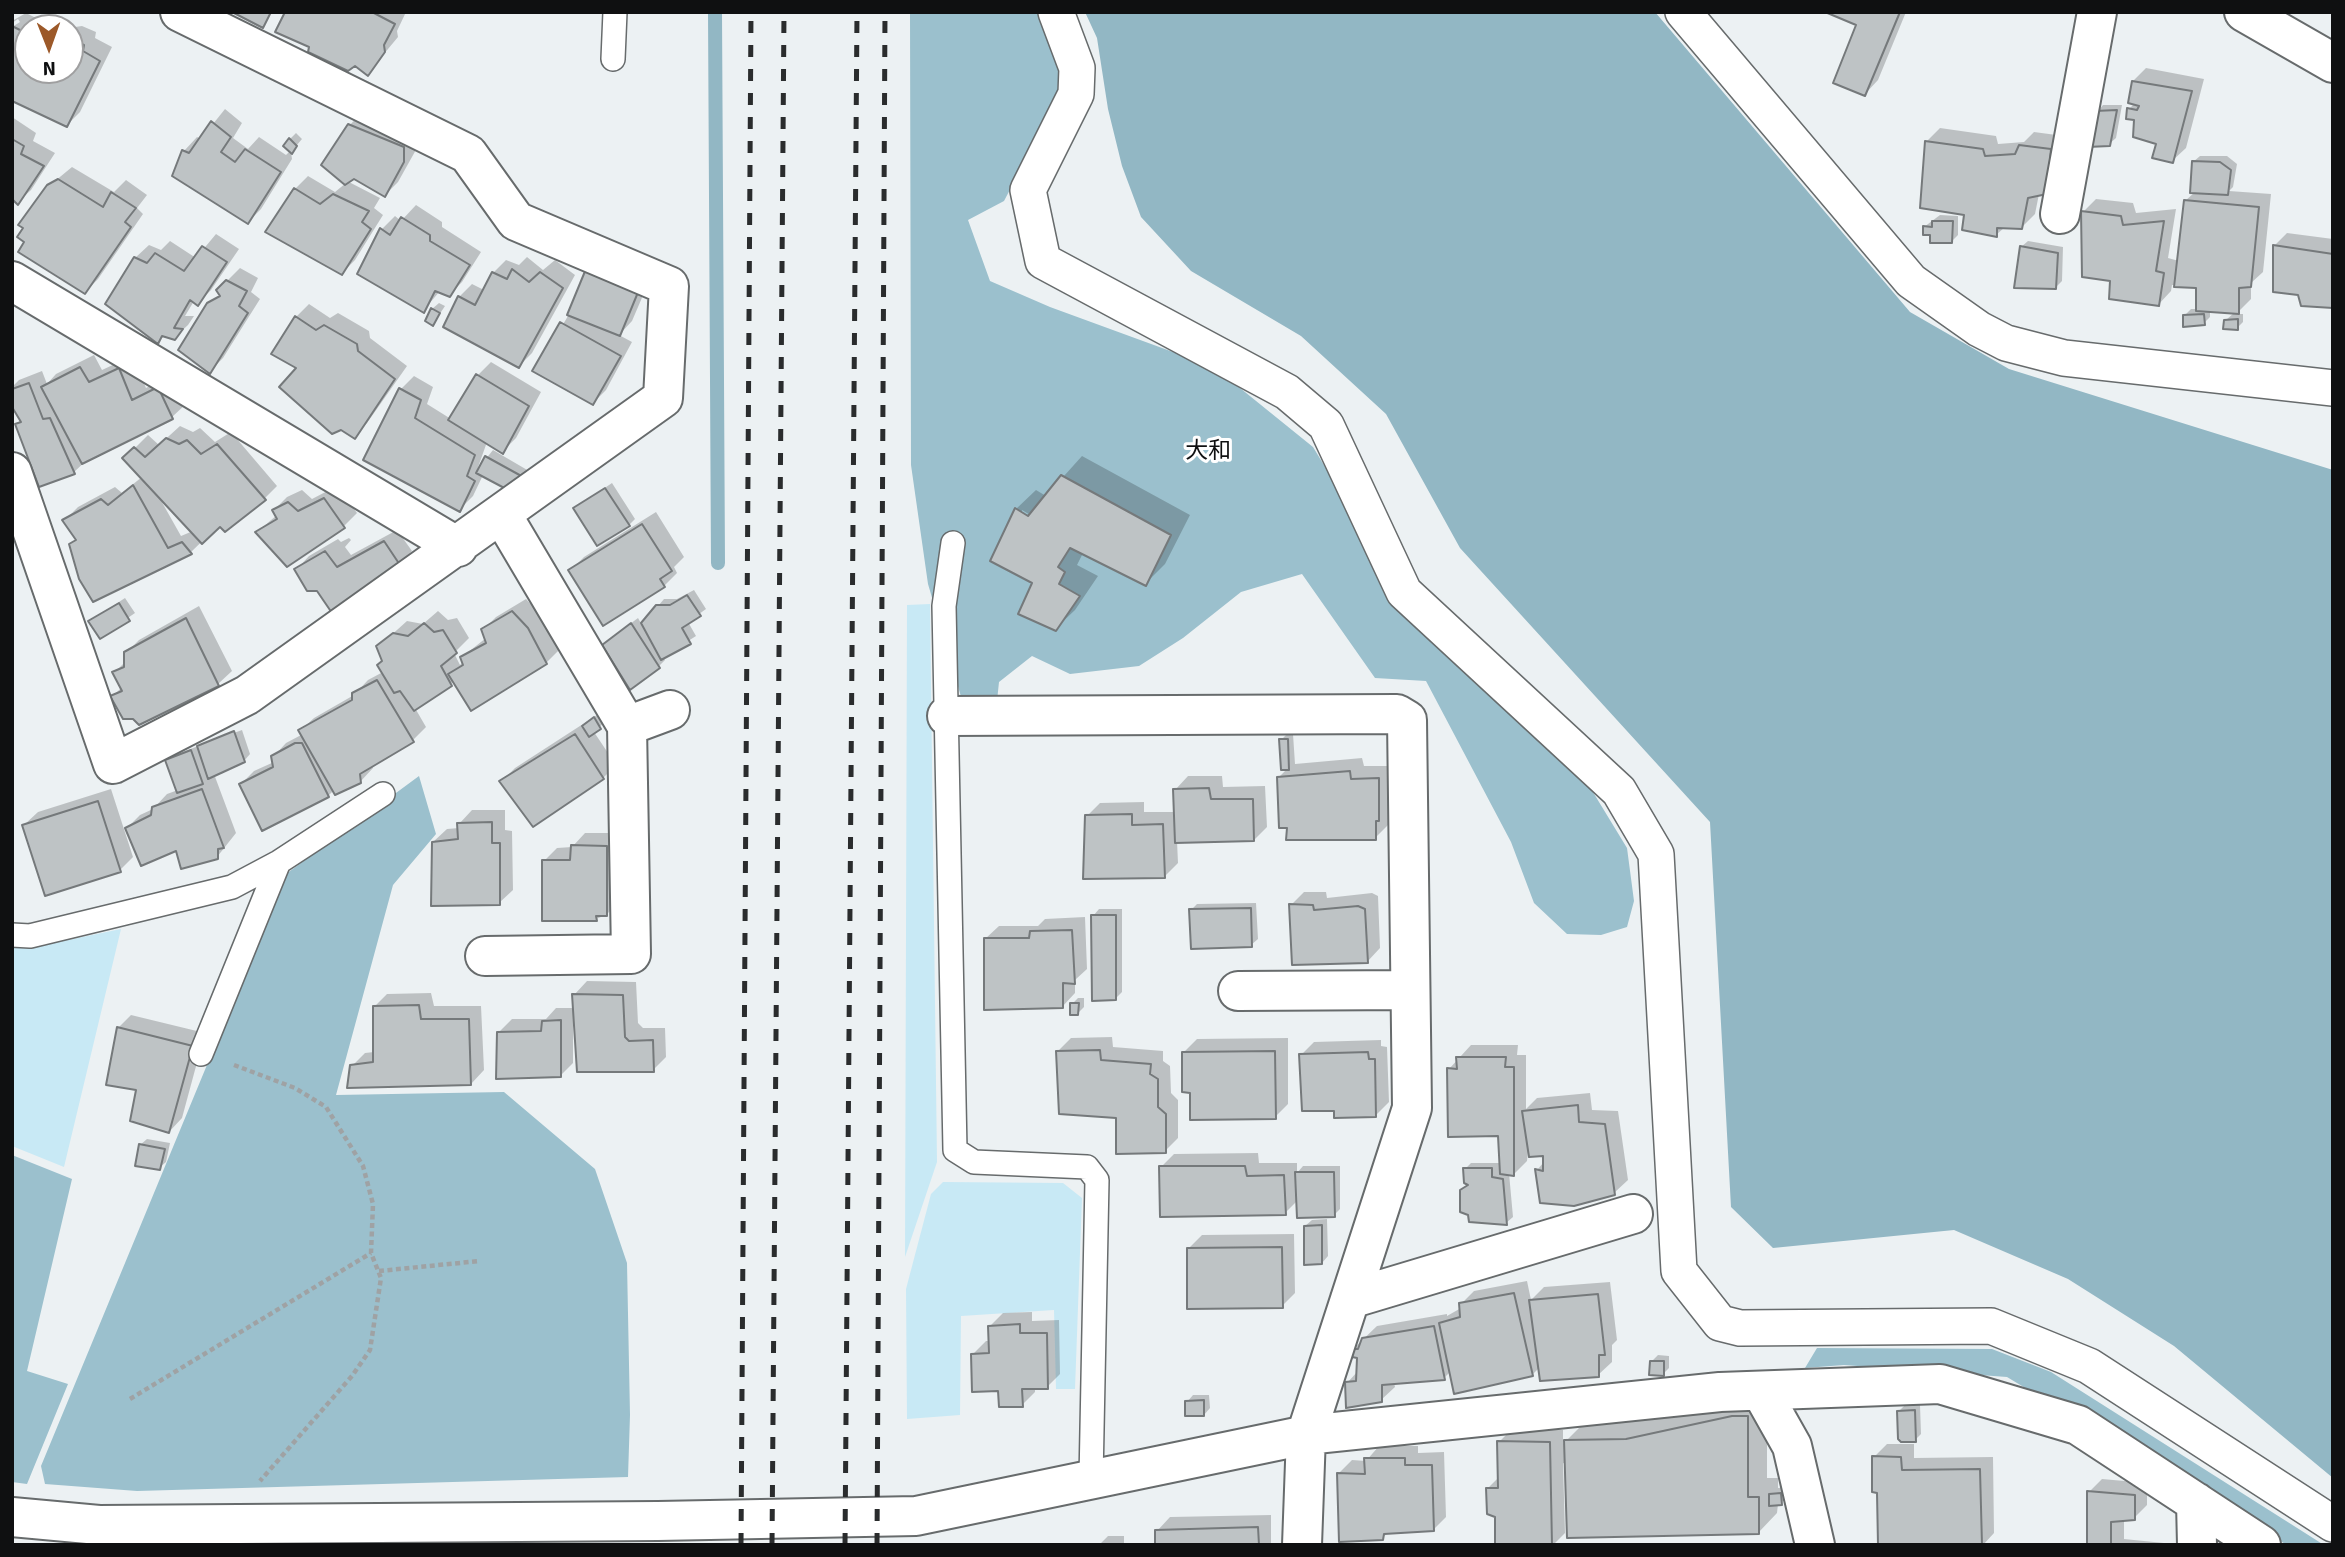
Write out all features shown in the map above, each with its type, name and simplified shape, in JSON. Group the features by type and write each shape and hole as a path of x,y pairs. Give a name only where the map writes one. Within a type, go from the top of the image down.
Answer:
{"street":[{"path":"12,472 113,764 247,695 458,547 663,398 670,286 516,221 468,154 180,12"},
{"path":"1056,12 1077,68 1076,93 1028,190 1043,261 1287,391 1326,425 1404,592 1619,791 1656,854 1679,1271 1720,1323 1740,1328 1990,1326 2089,1366 2333,1524"},
{"path":"1683,12 1911,281 1979,329 2006,343 2064,358 2333,388"},
{"path":"2060,215 2097,12"},
{"path":"2244,12 2333,63"},
{"path":"12,281 458,547"},
{"path":"485,957 631,954 627,726 502,515"},
{"path":"627,726 670,710"},
{"path":"947,716 1397,713 1407,720 1412,1108 1306,1435 1302,1545"},
{"path":"1238,991 1410,990"},
{"path":"1350,1299 1633,1213"},
{"path":"33,1527 105,1535 222,1523 658,1533 916,1516 1306,1435 1720,1392 1940,1384 2078,1425 2261,1545"},
{"path":"1762,1391 1793,1446 1815,1545"},
{"path":"2196,1502 2197,1545"}],"lane":[{"path":"614,59 615,12"},
{"path":"953,543 944,606 955,1150 974,1162 1087,1167 1097,1180 1091,1479"},
{"path":"12,936 30,936 232,887 279,862 383,794"},
{"path":"201,1054 279,862"}],"path":[{"path":"201,1054 295,1088 326,1107 363,1166 373,1204 372,1253 381,1278 370,1350 352,1376 222,1523"},
{"path":"130,1399 372,1253"},
{"path":"379,1271 479,1261"}],"shaded area":[{"path":"910,12 1040,12 1064,68 1064,87 1004,201 968,220 990,281 1050,307 1214,367 1313,447 1366,534 1585,779 1627,848 1634,901 1627,927 1601,935 1567,934 1534,903 1511,842 1426,681 1375,678 1302,574 1241,592 1183,638 1139,666 1070,674 1032,656 999,682 997,701 962,700 928,584 911,465"},
{"path":"1085,12 1655,12 1910,312 2009,369 2333,470 2333,1478 2174,1346 2068,1279 1954,1230 1773,1248 1731,1207 1710,822 1460,548 1386,414 1301,336 1191,271 1141,217 1122,166 1108,109 1097,38"},
{"path":"930,604 937,1162 905,1257 907,605"},
{"path":"419,776 436,834 393,885 336,1095 504,1092 595,1169 627,1263 630,1415 628,1477 137,1491 45,1484 41,1466 286,874"},
{"path":"121,929 64,1167 12,1146 12,953 14,947 39,946"},
{"path":"12,1155 72,1179 27,1371 68,1384 27,1484 12,1482"},
{"path":"943,1182 1063,1183 1082,1198 1075,1389 1056,1389 1054,1310 961,1316 960,1415 907,1419 906,1289 931,1194"},
{"path":"1817,1348 1992,1349 2051,1372 2324,1545 2287,1545 2007,1377 1844,1365 1805,1368"}],"building":[{"path":"232,12 271,12 263,28"},
{"path":"285,12 372,12 395,24 384,45 385,52 368,76 355,66 348,71 308,52 309,47 275,32"},
{"path":"1825,12 1900,12 1865,96 1833,83 1856,25"},
{"path":"12,26 14,84 84,84 84,52 100,61 67,127 12,101"},
{"path":"2132,81 2192,91 2173,163 2152,158 2156,144 2133,137 2134,120 2126,119 2127,108 2137,110 2139,106 2128,103"},
{"path":"2117,110 2110,146 2087,147 2095,111"},
{"path":"211,121 231,137 221,152 235,162 245,149 281,172 248,224 172,176 182,150 189,153"},
{"path":"348,124 404,147 404,162 385,197 354,179 345,185 321,165"},
{"path":"289,138 297,146 292,154 283,146"},
{"path":"12,139 24,146 21,154 44,166 18,205 12,199"},
{"path":"1925,141 1983,149 1985,156 2015,154 2019,145 2051,149 2047,194 2028,198 2022,229 1997,228 1997,237 1962,230 1964,215 1920,208"},
{"path":"2192,161 2220,162 2231,170 2228,195 2190,193"},
{"path":"58,179 103,207 111,192 136,208 125,222 131,227 85,294 18,252 24,242 17,237 23,228 18,225 47,185"},
{"path":"294,188 320,204 333,194 369,211 362,222 371,229 342,275 265,232"},
{"path":"2184,200 2259,207 2251,287 2239,288 2239,314 2196,311 2196,288 2174,287"},
{"path":"2081,211 2121,216 2123,225 2164,221 2156,271 2164,273 2159,306 2109,299 2110,281 2082,277"},
{"path":"401,217 430,235 430,241 470,265 450,297 435,291 424,313 357,274 380,228 390,235"},
{"path":"1932,221 1953,221 1952,243 1930,243 1930,235 1923,235 1923,226 1932,227"},
{"path":"2273,245 2333,254 2333,308 2301,306 2298,295 2273,292"},
{"path":"202,246 227,262 198,306 190,300 174,328 183,329 175,340 162,336 158,344 105,304 134,257 147,263 155,253 184,271"},
{"path":"2020,246 2058,253 2056,289 2014,288"},
{"path":"588,264 641,285 620,336 567,315"},
{"path":"512,269 529,282 540,272 563,288 519,368 443,327 458,296 475,305 492,272 507,279"},
{"path":"226,280 247,291 239,306 248,313 210,374 178,350 207,303 220,296 216,290"},
{"path":"431,308 440,313 433,326 425,321"},
{"path":"2204,314 2205,325 2183,327 2183,315"},
{"path":"295,316 316,330 324,325 357,344 358,351 395,379 355,439 341,430 332,434 279,387 296,368 271,354"},
{"path":"2238,319 2238,330 2223,329 2224,320"},
{"path":"560,322 621,356 593,405 532,371"},
{"path":"80,367 89,382 119,368 132,400 158,387 173,419 82,464 41,387"},
{"path":"476,374 529,406 503,454 448,420"},
{"path":"29,383 43,419 50,418 75,474 39,487 15,424 21,422 12,407 12,389"},
{"path":"399,388 421,400 415,418 475,455 467,476 475,481 460,512 363,460"},
{"path":"166,438 179,444 187,440 201,454 217,444 266,500 225,532 220,527 202,544 122,458 134,447 145,457"},
{"path":"485,456 525,478 508,490 476,473"},
{"path":"1061,475 1171,535 1146,586 1070,548 1058,567 1065,572 1059,584 1080,596 1056,631 1018,614 1032,583 990,561 1015,508 1028,516"},
{"path":"133,485 168,548 182,542 192,554 93,602 79,579 69,544 76,540 62,520 101,499 108,505"},
{"path":"605,488 630,526 597,546 573,508"},
{"path":"324,498 345,528 287,567 255,532 277,519 272,510 288,502 298,511"},
{"path":"642,524 672,571 660,579 665,587 603,626 568,570"},
{"path":"384,541 400,565 332,613 317,591 307,591 294,569 325,551 337,567"},
{"path":"687,595 701,616 682,628 691,644 661,660 641,623 656,605 670,605"},
{"path":"119,603 130,621 100,639 88,621"},
{"path":"512,611 528,628 547,664 471,711 448,674 463,665 460,657 486,643 481,629"},
{"path":"186,618 219,686 139,725 133,719 123,719 110,696 122,691 112,672 124,667 124,652"},
{"path":"424,623 434,632 443,630 457,653 441,666 452,686 414,711 400,691 394,693 377,665 382,661 376,646 393,633 408,636"},
{"path":"631,623 660,668 630,690 602,645"},
{"path":"377,680 414,742 360,774 361,783 335,795 298,730 352,700 352,693"},
{"path":"594,717 601,729 589,737 582,726"},
{"path":"234,731 245,762 208,779 197,746"},
{"path":"575,734 604,779 533,827 499,781"},
{"path":"1279,739 1288,739 1289,770 1281,770"},
{"path":"295,743 302,743 329,797 262,831 239,784 273,767 271,756"},
{"path":"191,750 203,784 177,793 165,760"},
{"path":"1350,771 1351,779 1379,778 1376,840 1286,840 1287,828 1279,828 1277,777"},
{"path":"1209,788 1211,799 1253,799 1254,841 1175,843 1173,789"},
{"path":"202,789 224,848 218,849 218,859 181,869 176,851 141,866 125,828 151,815 152,807"},
{"path":"98,801 121,872 45,896 22,825"},
{"path":"1132,814 1132,825 1163,824 1165,878 1083,879 1085,815"},
{"path":"492,822 492,843 500,843 500,905 431,906 432,842 458,839 457,823"},
{"path":"571,845 607,846 607,916 596,916 597,921 542,921 542,860 570,860"},
{"path":"1289,904 1313,905 1314,910 1358,906 1365,909 1368,963 1292,965"},
{"path":"1251,908 1252,947 1191,949 1189,909"},
{"path":"1091,915 1116,915 1116,1000 1092,1001"},
{"path":"1072,930 1075,984 1063,983 1063,1008 984,1010 984,938 1029,938 1030,931"},
{"path":"572,994 623,995 625,1037 629,1041 653,1040 654,1072 577,1072"},
{"path":"1070,1003 1079,1003 1078,1015 1070,1015"},
{"path":"419,1005 421,1019 469,1019 471,1085 347,1088 350,1065 373,1062 373,1006"},
{"path":"561,1020 561,1077 496,1079 497,1032 541,1031 542,1021"},
{"path":"117,1027 193,1046 169,1133 130,1121 136,1090 106,1085"},
{"path":"1100,1050 1101,1060 1151,1064 1150,1074 1158,1079 1158,1107 1166,1114 1166,1153 1116,1154 1116,1118 1059,1114 1056,1051"},
{"path":"1275,1051 1276,1119 1190,1120 1190,1093 1182,1092 1182,1052"},
{"path":"1368,1052 1369,1059 1375,1059 1376,1117 1334,1118 1334,1111 1302,1111 1299,1054"},
{"path":"1456,1057 1506,1057 1505,1067 1514,1067 1514,1176 1500,1174 1498,1136 1448,1137 1447,1068 1457,1069"},
{"path":"1578,1105 1579,1122 1605,1124 1615,1195 1574,1206 1540,1203 1535,1169 1543,1171 1543,1156 1529,1157 1522,1111"},
{"path":"139,1144 165,1149 160,1170 135,1166"},
{"path":"1159,1166 1245,1166 1247,1176 1284,1175 1286,1215 1160,1217"},
{"path":"1463,1168 1492,1168 1492,1177 1503,1179 1507,1225 1469,1222 1468,1215 1460,1212 1460,1190 1468,1185 1464,1183"},
{"path":"1295,1172 1334,1172 1335,1217 1297,1218"},
{"path":"1322,1225 1322,1264 1304,1265 1304,1226"},
{"path":"1282,1247 1283,1308 1187,1309 1187,1248"},
{"path":"1514,1293 1533,1376 1454,1394 1439,1323 1460,1317 1459,1303"},
{"path":"1598,1294 1605,1355 1599,1355 1599,1377 1540,1381 1529,1300"},
{"path":"1020,1324 1020,1333 1047,1333 1048,1389 1022,1389 1023,1407 999,1407 998,1391 972,1392 971,1354 989,1353 988,1326"},
{"path":"1434,1326 1445,1380 1382,1385 1382,1402 1346,1408 1345,1382 1356,1381 1357,1358 1352,1357 1351,1349 1358,1349 1362,1338"},
{"path":"1650,1361 1664,1361 1664,1376 1649,1375"},
{"path":"1204,1400 1204,1416 1185,1416 1185,1401"},
{"path":"1915,1410 1916,1442 1901,1442 1898,1439 1897,1411"},
{"path":"1732,1416 1748,1416 1748,1497 1759,1497 1759,1534 1567,1538 1564,1440 1626,1439"},
{"path":"1497,1441 1550,1442 1552,1545 1495,1545 1495,1517 1487,1514 1486,1488 1498,1488"},
{"path":"1872,1456 1901,1457 1902,1470 1980,1469 1982,1545 1878,1545 1877,1493 1872,1492"},
{"path":"1364,1458 1405,1458 1405,1465 1432,1465 1434,1531 1384,1534 1383,1540 1339,1542 1337,1473 1365,1474"},
{"path":"2087,1491 2135,1495 2135,1520 2111,1522 2111,1545 2087,1545"},
{"path":"1781,1493 1782,1505 1769,1506 1769,1494"},
{"path":"1258,1527 1259,1545 1155,1545 1155,1530"}],"waterway":[{"path":"715,12 718,563"}],"railway":[{"path":"741,1545 751,12"},
{"path":"772,1545 784,12"},
{"path":"845,1545 857,12"},
{"path":"877,1545 885,12"}],"district":[{"name":"大和","path":"1208,452"}]}
